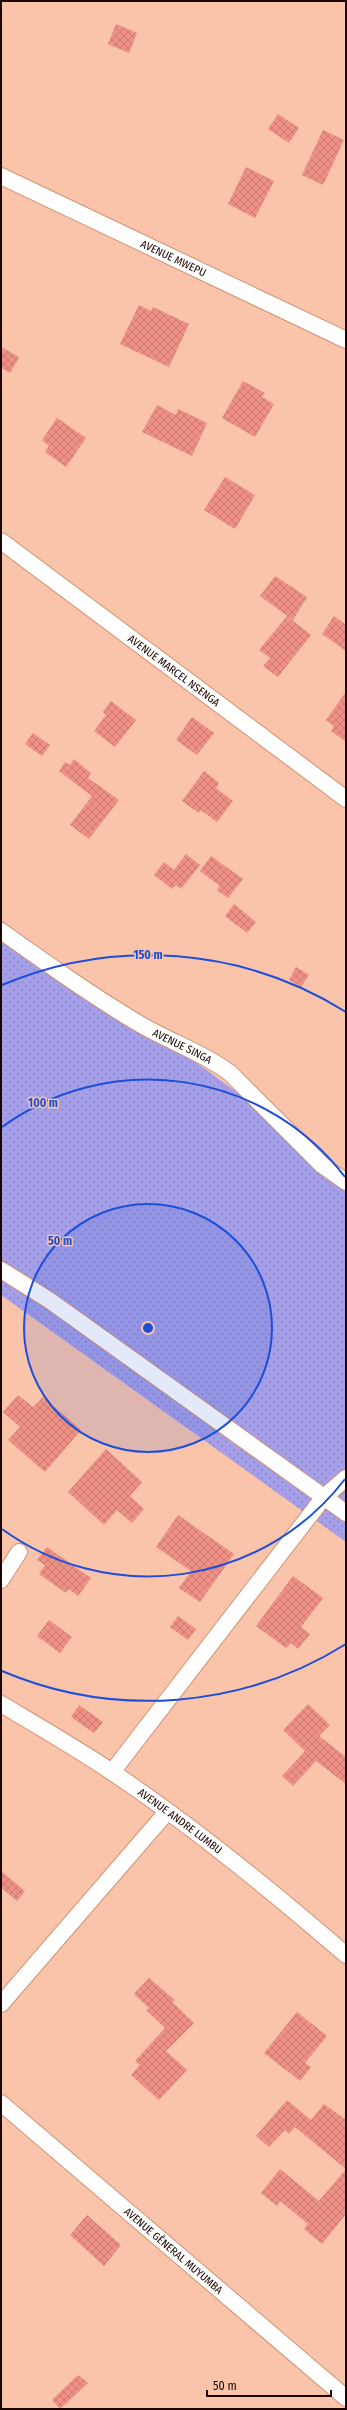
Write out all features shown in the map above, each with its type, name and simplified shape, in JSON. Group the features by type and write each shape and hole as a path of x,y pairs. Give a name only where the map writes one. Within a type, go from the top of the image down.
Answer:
{"street":[{"name":"AVENUE MWEPU","path":"1,176 346,340"},
{"name":"AVENUE MARCEL NSENGA","path":"1,541 346,799"},
{"name":"AVENUE SINGA","path":"1,931 91,994 133,1020 218,1064 230,1073 322,1165 346,1182"},
{"path":"1,1270 50,1300 346,1514"},
{"path":"112,1772 324,1497 346,1478"},
{"path":"1,1580 19,1552"},
{"name":"AVENUE ANDRE LUMBU","path":"1,1704 112,1772 262,1881 346,1955"},
{"path":"1,2004 167,1812"},
{"name":"AVENUE GÉNERAL MUYUMBA","path":"1,2103 346,2398"}],"shaded area":[{"path":"1,920 346,1172 346,1542 1,1295"}],"building":[{"path":"116,24 137,33 129,53 108,44"},
{"path":"278,114 299,128 289,143 268,129"},
{"path":"323,130 344,140 323,185 302,175"},
{"path":"246,167 274,181 255,218 228,204"},
{"path":"139,305 151,311 153,307 189,324 169,367 120,344"},
{"path":"1,347 19,357 10,373 1,368"},
{"path":"243,381 265,393 262,397 274,404 255,437 222,418"},
{"path":"157,405 176,415 178,409 207,423 192,456 142,432"},
{"path":"57,418 86,438 66,467 45,452 49,446 42,440"},
{"path":"225,477 255,495 235,529 204,510"},
{"path":"275,576 307,597 293,620 260,596"},
{"path":"287,616 311,635 278,677 263,666 270,658 259,650"},
{"path":"334,616 346,625 346,651 322,634"},
{"path":"346,692 346,742 331,731 334,726 326,720"},
{"path":"111,701 136,720 115,747 94,731 106,715 103,712"},
{"path":"192,717 214,733 197,755 176,740"},
{"path":"33,733 50,745 42,756 25,744"},
{"path":"74,759 91,773 88,778 119,800 89,839 70,825 92,796 59,771 65,762 70,765"},
{"path":"204,771 219,783 216,788 233,801 217,822 201,810 199,813 182,801"},
{"path":"186,854 200,865 181,889 176,885 172,889 154,875 164,862 174,870"},
{"path":"211,856 243,879 228,898 217,890 220,886 200,871"},
{"path":"234,904 256,922 247,933 225,916"},
{"path":"296,967 309,975 301,987 289,980"},
{"path":"18,1395 33,1407 43,1397 81,1430 45,1472 8,1440 20,1427 3,1412"},
{"path":"106,1449 142,1482 130,1496 144,1509 132,1523 117,1510 104,1525 68,1492"},
{"path":"178,1515 234,1554 200,1602 179,1588 191,1571 156,1547"},
{"path":"47,1547 91,1578 78,1596 69,1589 66,1593 39,1574 45,1565 37,1560"},
{"path":"293,1576 323,1598 301,1627 310,1634 298,1649 291,1643 286,1648 256,1626"},
{"path":"178,1616 196,1629 188,1640 170,1627"},
{"path":"49,1620 72,1637 60,1653 37,1636"},
{"path":"308,1704 330,1725 319,1736 346,1757 346,1784 316,1761 293,1786 282,1776 305,1751 283,1730"},
{"path":"79,1705 103,1722 94,1733 71,1717"},
{"path":"1,1871 25,1891 17,1901 1,1888"},
{"path":"149,1978 175,2000 172,2002 194,2023 166,2051 187,2070 159,2100 131,2075 140,2065 135,2061 165,2028 146,2010 149,2008 134,1994"},
{"path":"297,2012 327,2036 305,2063 311,2067 300,2081 264,2053"},
{"path":"287,2100 311,2120 324,2104 346,2120 346,2169 295,2127 289,2134 285,2130 269,2147 256,2136"},
{"path":"280,2169 319,2201 346,2169 346,2214 322,2244 304,2229 308,2224 280,2201 277,2206 261,2193"},
{"path":"87,2215 121,2245 104,2266 70,2235"},
{"path":"78,2375 88,2383 60,2409 52,2400"}]}
